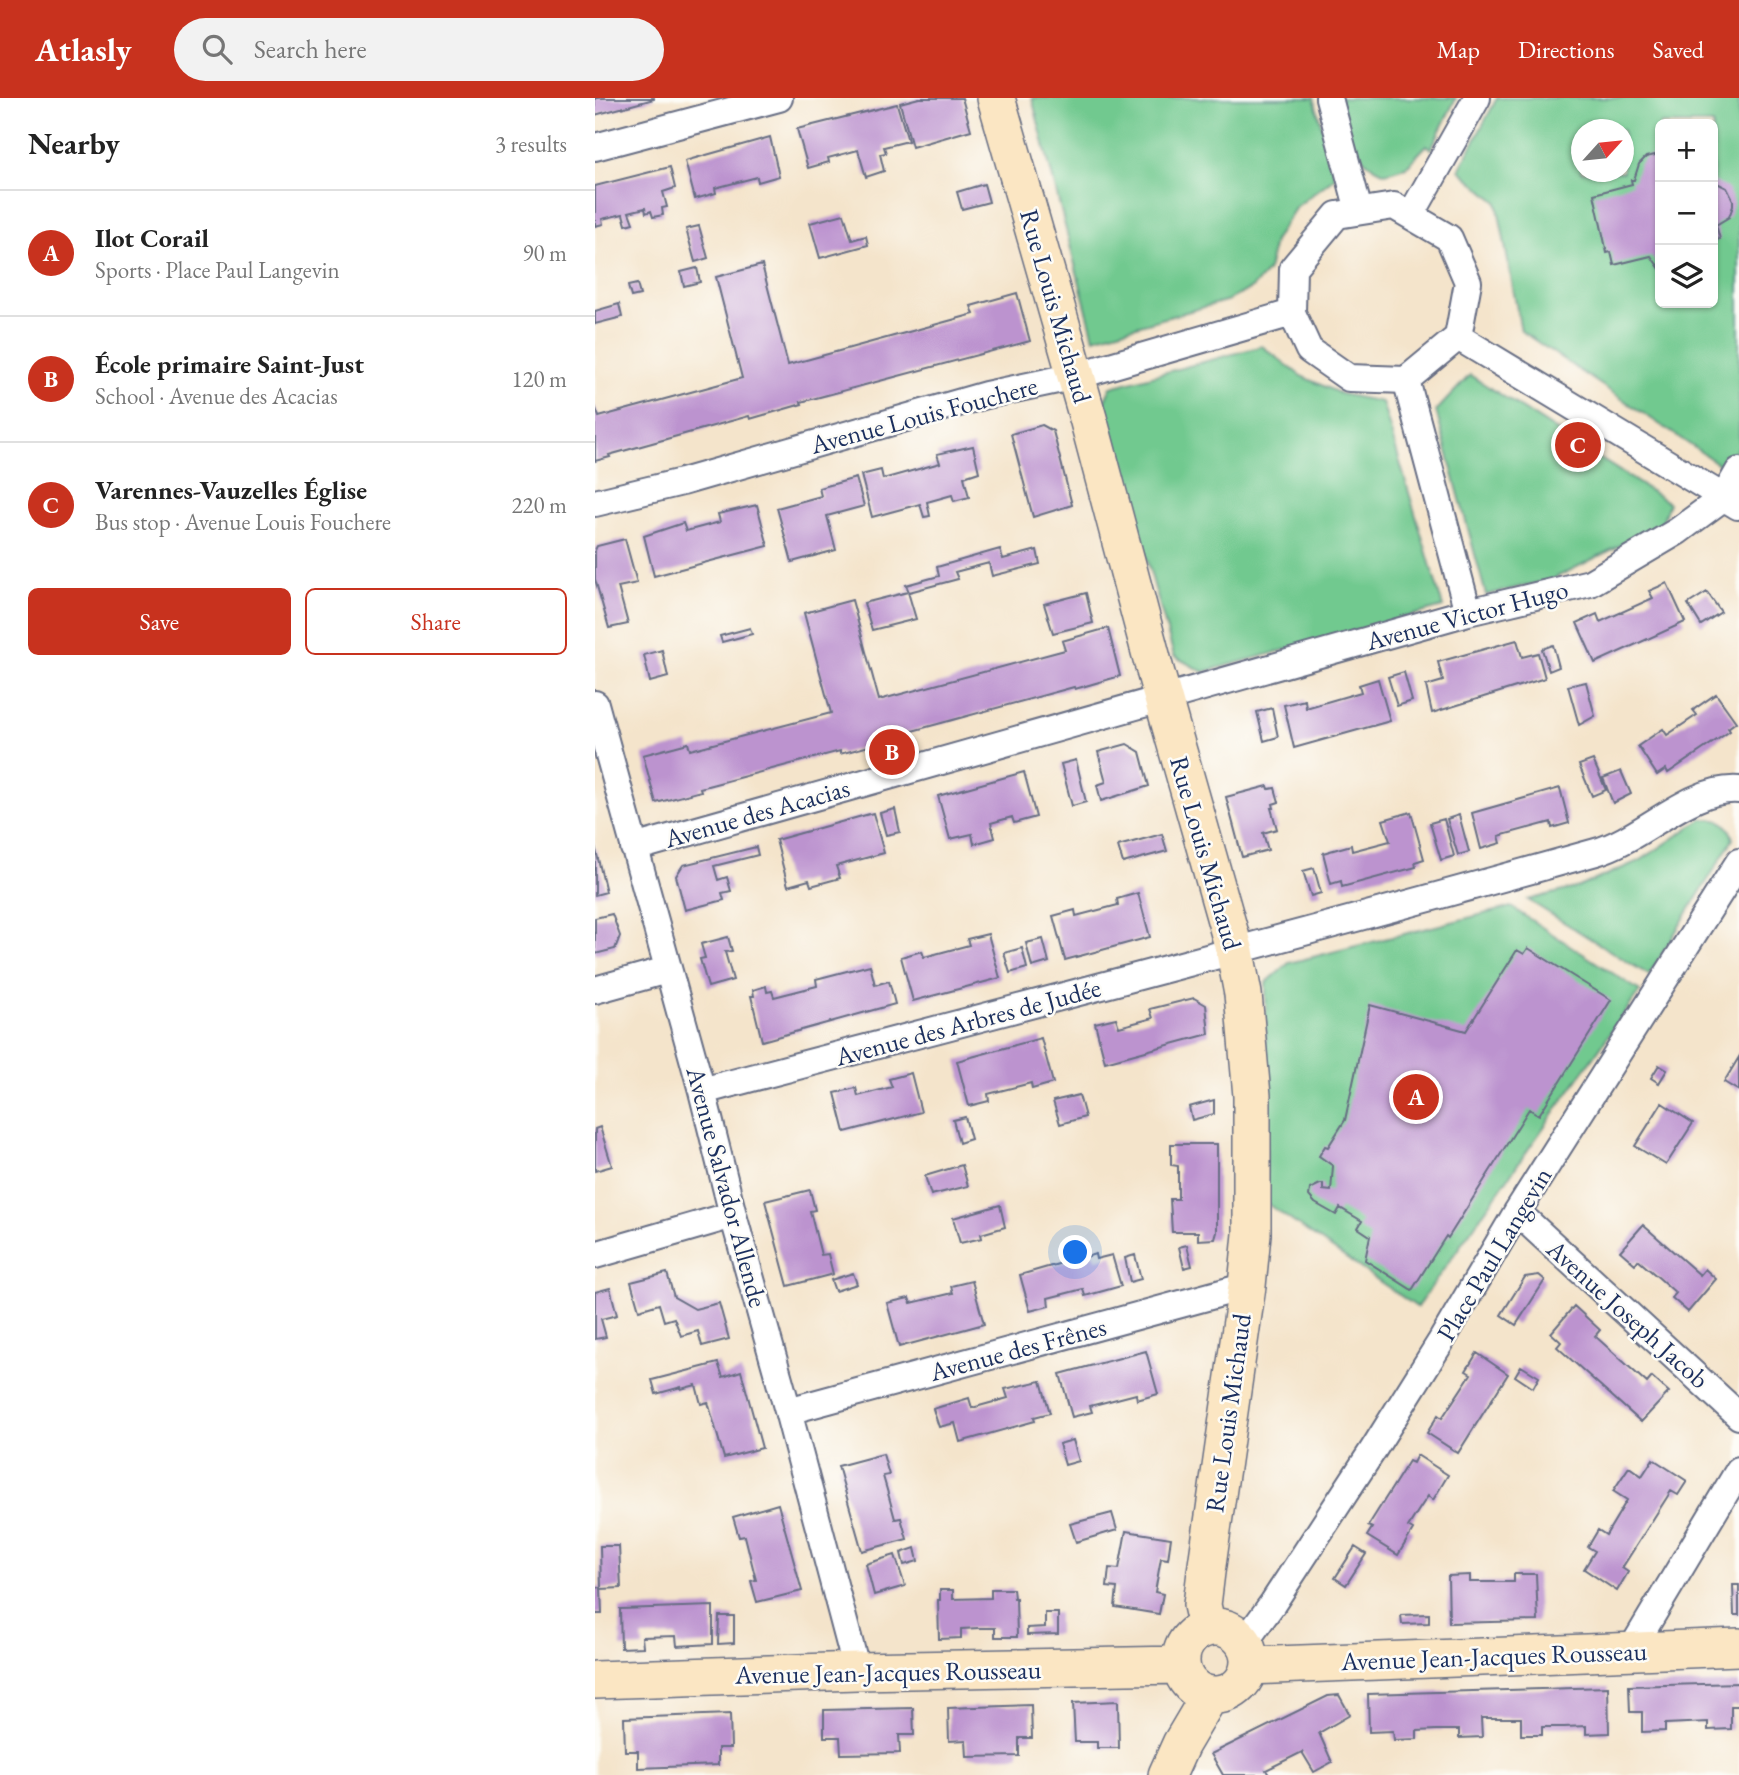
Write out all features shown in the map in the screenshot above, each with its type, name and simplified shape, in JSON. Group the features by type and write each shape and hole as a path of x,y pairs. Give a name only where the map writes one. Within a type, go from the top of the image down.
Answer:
{"street":[{"path":"595,146 779,98"},
{"name":"Rue Louis Michaud","path":"996,98 1076,376 1235,952 1243,993 1252,1096 1252,1234 1247,1286 1210,1535 1202,1605 1207,1627"},
{"path":"1329,98 1359,211"},
{"path":"1411,215 1476,98"},
{"path":"1394,205 1411,215 1449,238 1468,282 1458,337 1406,380 1349,378 1309,350 1292,313 1293,268 1337,215 1394,205"},
{"name":"Avenue Louis Fouchere","path":"595,503 986,395 1076,376 1292,313"},
{"path":"1458,337 1732,502"},
{"path":"1406,380 1468,612"},
{"name":"Avenue Victor Hugo","path":"1163,699 1468,612 1590,583 1732,502 1739,471"},
{"name":"Avenue des Acacias","path":"634,848 1163,699"},
{"name":"Avenue Salvador Allende","path":"595,704 857,1671"},
{"path":"1235,952 1606,849 1703,796 1725,789 1739,790"},
{"name":"Place Paul Langevin","path":"1246,1655 1273,1603 1435,1352 1517,1212 1739,862"},
{"name":"Avenue des Arbres de Judée","path":"702,1091 1235,952"},
{"path":"595,990 667,970"},
{"name":"Avenue Joseph Jacob","path":"1517,1212 1739,1416"},
{"path":"595,1255 733,1215"},
{"name":"Avenue des Frênes","path":"788,1411 1247,1286"},
{"path":"1630,1652 1739,1470"},
{"path":"1207,1627 1229,1629 1246,1655 1246,1676 1233,1690 1223,1694 1210,1695 1195,1689 1188,1683 1180,1665 1186,1642 1192,1634 1207,1627"},
{"name":"Avenue Jean-Jacques Rousseau","path":"1246,1655 1630,1652 1739,1647"},
{"name":"Avenue Jean-Jacques Rousseau","path":"595,1680 857,1671 1180,1665"},
{"path":"1167,1775 1181,1744 1210,1695"}],"green space":[{"path":"1032,98 1314,98 1335,177 1296,207 1274,241 1268,271 1252,288 1229,300 1094,338"},
{"path":"1339,98 1456,98 1431,149 1427,145 1406,167 1385,173 1356,152 1348,134"},
{"path":"1497,98 1739,98 1739,446 1723,467 1521,331 1497,202 1459,170"},
{"path":"1262,346 1301,376 1341,394 1382,402 1443,607 1203,672 1174,656 1103,404 1111,387"},
{"path":"1470,375 1669,503 1661,525 1553,579 1486,595 1436,411"},
{"path":"1702,819 1722,822 1733,839 1649,975 1528,900 1579,887 1641,860"},
{"path":"1511,907 1640,991 1417,1307 1266,1203 1266,983 1289,963"}],"building":[{"path":"595,98 654,98 654,99 595,115"},
{"path":"919,98 962,98 971,130 912,147 900,103"},
{"path":"897,104 908,141 884,147 886,153 880,154 884,171 866,177 858,150 828,158 829,162 808,168 797,129"},
{"path":"770,137 779,176 758,182 757,177 715,188 716,193 695,199 685,161"},
{"path":"1655,155 1655,262 1651,256 1614,265 1611,252 1607,253 1594,194 1632,184 1639,164 1646,157"},
{"path":"670,167 675,188 663,192 667,207 662,208 663,215 653,217 651,211 646,213 645,208 629,212 633,223 626,225 623,214 602,219 603,224 595,226 595,186"},
{"path":"984,184 989,202 962,209 957,192"},
{"path":"1718,184 1727,188 1733,200 1729,217 1718,224"},
{"path":"844,214 852,240 866,236 868,245 820,258 810,223"},
{"path":"699,226 708,258 695,262 686,229"},
{"path":"762,265 788,365 974,314 971,306 1017,293 1030,341 801,402 802,404 750,419 749,416 595,461 595,406 599,417 742,378 716,277"},
{"path":"697,268 700,282 684,286 681,272"},
{"path":"637,284 640,295 631,297 628,286"},
{"path":"619,304 622,317 595,324 595,311"},
{"path":"1042,425 1053,431 1072,505 1033,517 1011,434"},
{"path":"973,446 979,472 964,477 969,497 954,501 952,495 927,502 930,516 924,517 920,504 872,517 861,475 881,470 883,479 940,463 937,454"},
{"path":"856,478 864,506 827,516 836,550 792,562 777,508 821,496 819,488"},
{"path":"757,505 768,546 654,576 644,536 683,523 686,531 720,522 718,514"},
{"path":"625,539 637,583 618,587 628,624 609,628 595,579 595,550 597,546"},
{"path":"1000,549 1003,559 1037,550 1040,564 992,576 989,563 955,572 958,579 909,592 906,585 939,576 937,567"},
{"path":"1667,583 1685,622 1595,663 1577,623 1597,614 1600,622 1653,598 1649,591"},
{"path":"908,592 916,619 872,630 864,603"},
{"path":"1707,592 1721,612 1701,625 1688,604"},
{"path":"1086,593 1093,623 1053,633 1044,604"},
{"path":"852,600 879,700 1065,650 1062,641 1108,628 1120,676 890,737 891,740 840,754 840,751 700,788 701,791 656,803 643,755 688,743 690,750 831,713 804,613"},
{"path":"750,628 752,634 722,642 720,636"},
{"path":"1517,640 1522,657 1538,653 1545,678 1432,713 1426,686 1443,681 1438,662"},
{"path":"1553,645 1559,667 1549,671 1542,649"},
{"path":"662,650 668,677 650,682 644,655"},
{"path":"1404,672 1412,701 1397,706 1388,677"},
{"path":"1378,679 1390,721 1294,748 1284,705 1305,700 1306,708 1361,692 1359,685"},
{"path":"1586,682 1595,716 1579,725 1568,686"},
{"path":"1716,694 1736,722 1728,728 1730,731 1668,773 1666,769 1657,775 1638,746 1663,729 1667,735 1697,715 1693,710"},
{"path":"1272,708 1278,737 1264,741 1257,712"},
{"path":"1127,744 1140,752 1149,786 1101,801 1097,785 1106,782 1098,752"},
{"path":"1076,760 1086,802 1072,806 1061,764"},
{"path":"1593,760 1606,790 1592,796 1579,765"},
{"path":"1621,771 1631,794 1613,803 1603,778"},
{"path":"1024,772 1036,817 1014,823 1012,817 991,823 995,838 974,844 972,834 950,839 938,796"},
{"path":"1268,786 1269,789 1275,788 1279,802 1271,808 1277,829 1263,833 1268,850 1242,857 1226,797"},
{"path":"1560,788 1569,823 1552,828 1551,822 1499,836 1501,843 1481,849 1472,813"},
{"path":"895,809 900,832 886,835 880,813"},
{"path":"1411,812 1424,859 1415,862 1416,867 1342,887 1341,881 1331,884 1323,853 1351,845 1352,851 1390,841 1383,820"},
{"path":"873,813 884,853 836,866 840,878 811,886 809,880 788,886 776,840"},
{"path":"1459,815 1469,852 1458,855 1447,819"},
{"path":"1444,819 1454,856 1441,860 1430,823"},
{"path":"1162,834 1167,851 1123,863 1118,846"},
{"path":"595,846 606,892 595,895"},
{"path":"756,847 758,855 714,866 718,880 727,877 731,891 722,893 724,900 685,910 676,876 683,865"},
{"path":"1314,868 1321,893 1311,896 1303,871"},
{"path":"1138,893 1150,937 1065,960 1053,916 1075,910 1076,916 1118,905 1117,899"},
{"path":"612,914 620,936 615,949 595,954 595,918"},
{"path":"988,934 1000,978 913,1001 901,957 922,951 924,957 969,945 967,939"},
{"path":"728,937 732,951 725,952 733,980 708,987 700,959 705,958 701,944"},
{"path":"1043,939 1049,962 1032,967 1026,943"},
{"path":"1022,948 1027,968 1010,973 1004,953"},
{"path":"1528,948 1611,1000 1539,1115 1529,1109 1412,1290 1365,1260 1370,1236 1358,1228 1362,1221 1340,1208 1336,1215 1315,1203 1309,1196 1310,1189 1320,1184 1323,1184 1323,1190 1331,1191 1333,1166 1319,1156 1345,1120 1370,1005 1466,1031 1517,950 1524,954"},
{"path":"870,965 875,985 889,981 895,1004 762,1041 751,996 754,996 753,990 766,986 767,992 772,991 774,997 817,986 816,979"},
{"path":"1194,998 1206,1005 1209,1034 1105,1062 1095,1023 1116,1018 1119,1027 1153,1018 1150,1009"},
{"path":"1041,1038 1053,1083 1032,1089 1031,1083 988,1094 989,1101 969,1106 957,1061"},
{"path":"1739,1057 1739,1091 1724,1082"},
{"path":"1659,1065 1667,1070 1659,1083 1651,1078"},
{"path":"911,1073 921,1112 845,1132 835,1093 856,1088 858,1096 892,1087 889,1079"},
{"path":"1079,1095 1085,1117 1060,1124 1053,1101"},
{"path":"1214,1100 1214,1114 1192,1120 1189,1107"},
{"path":"1662,1103 1693,1123 1666,1165 1635,1146"},
{"path":"965,1117 971,1139 959,1143 953,1120"},
{"path":"600,1127 612,1166 595,1171 595,1129"},
{"path":"1171,1144 1217,1144 1215,1239 1198,1240 1198,1232 1172,1232 1170,1199 1178,1199 1178,1166 1171,1165"},
{"path":"962,1165 968,1186 931,1195 925,1176"},
{"path":"810,1190 815,1210 810,1211 821,1255 828,1254 833,1274 788,1286 765,1201"},
{"path":"1000,1205 1005,1227 981,1234 982,1238 960,1243 953,1218"},
{"path":"1643,1225 1700,1275 1705,1269 1716,1279 1688,1312 1672,1298 1676,1293 1638,1260 1635,1264 1620,1251"},
{"path":"1187,1245 1192,1266 1184,1268 1179,1247"},
{"path":"1083,1246 1086,1257 1095,1254 1096,1259 1112,1255 1121,1286 1085,1296 1083,1289 1048,1298 1049,1306 1030,1311 1020,1275 1072,1260 1068,1250"},
{"path":"1135,1255 1141,1279 1130,1282 1125,1258"},
{"path":"667,1273 674,1297 695,1309 719,1303 729,1339 702,1346 698,1331 681,1336 674,1318 664,1321 659,1304 639,1310 631,1282"},
{"path":"853,1273 857,1284 835,1291 831,1280"},
{"path":"1539,1275 1545,1280 1516,1325 1501,1315 1525,1277"},
{"path":"972,1281 984,1324 899,1347 887,1303 909,1298 911,1303 953,1293 951,1286"},
{"path":"610,1288 617,1315 601,1319 606,1337 595,1339 595,1292"},
{"path":"1574,1306 1600,1330 1595,1336 1647,1383 1652,1377 1669,1392 1641,1422 1557,1347 1561,1342 1551,1333"},
{"path":"1146,1351 1158,1394 1137,1400 1136,1394 1090,1406 1092,1412 1072,1417 1060,1374"},
{"path":"1477,1353 1508,1374 1458,1453 1427,1433 1438,1415 1442,1418 1471,1374 1466,1371"},
{"path":"718,1363 723,1377 741,1371 762,1448 724,1458 708,1402 701,1404 696,1385 656,1394 652,1380"},
{"path":"1521,1366 1539,1377 1533,1388 1515,1376"},
{"path":"1041,1381 1050,1413 1034,1417 1035,1421 960,1442 955,1423 939,1427 933,1409 969,1398 972,1408 1008,1398 1005,1389"},
{"path":"1073,1440 1079,1461 1065,1465 1059,1444"},
{"path":"883,1454 889,1475 883,1476 895,1519 901,1518 907,1539 862,1551 838,1466"},
{"path":"1417,1455 1448,1475 1433,1500 1428,1496 1408,1527 1413,1530 1398,1555 1367,1536 1372,1528 1368,1526 1409,1461 1413,1463"},
{"path":"1653,1459 1687,1481 1678,1495 1671,1491 1622,1568 1628,1572 1617,1591 1584,1569 1595,1551 1588,1547 1598,1530 1606,1535 1627,1500 1613,1491 1629,1467 1642,1476"},
{"path":"778,1504 802,1591 757,1602 751,1581 756,1580 745,1536 739,1537 733,1517"},
{"path":"1112,1513 1117,1530 1076,1542 1070,1524"},
{"path":"1126,1531 1171,1538 1168,1559 1161,1558 1155,1592 1163,1594 1159,1614 1115,1607 1117,1588 1107,1587 1109,1568 1119,1569"},
{"path":"600,1546 619,1546 621,1588 601,1589"},
{"path":"1355,1547 1366,1554 1346,1585 1335,1578"},
{"path":"915,1548 918,1561 904,1565 901,1553"},
{"path":"895,1555 905,1586 874,1595 866,1564"},
{"path":"1514,1574 1536,1574 1538,1621 1449,1623 1448,1576 1470,1575 1470,1582 1514,1582"},
{"path":"1733,1585 1739,1585 1739,1615 1734,1615"},
{"path":"601,1587 602,1614 595,1614 595,1588"},
{"path":"991,1589 1013,1589 1016,1598 1017,1637 995,1637 995,1628 979,1628 961,1629 961,1638 939,1639 940,1590 953,1590 953,1599 991,1598"},
{"path":"713,1606 713,1644 677,1646 676,1636 642,1637 643,1647 621,1648 620,1609"},
{"path":"1045,1613 1058,1613 1058,1634 1027,1635 1027,1628 1045,1627"},
{"path":"1429,1614 1429,1623 1402,1624 1401,1615"},
{"path":"719,1616 734,1616 734,1643 718,1644"},
{"path":"1739,1683 1739,1706 1731,1706 1731,1729 1708,1730 1708,1722 1665,1724 1665,1731 1642,1732 1642,1712 1630,1712 1629,1686"},
{"path":"1608,1687 1609,1733 1586,1734 1586,1726 1542,1727 1542,1735 1521,1735 1521,1718 1481,1718 1482,1737 1459,1738 1459,1730 1436,1730 1417,1731 1417,1739 1394,1740 1393,1731 1369,1732 1368,1694"},
{"path":"1339,1695 1350,1715 1319,1733 1332,1762 1314,1772 1302,1752 1266,1770 1269,1775 1223,1775 1211,1754 1328,1696"},
{"path":"1118,1701 1119,1748 1097,1748 1097,1742 1075,1742 1073,1703"},
{"path":"1031,1705 1032,1738 1019,1738 1019,1756 967,1757 966,1740 949,1741 948,1708"},
{"path":"913,1708 914,1735 899,1735 900,1753 841,1754 840,1737 824,1737 824,1710"},
{"path":"730,1714 731,1748 718,1748 718,1765 638,1768 638,1751 625,1751 624,1718"}],"place":[{"name":"Varennes-Vauzelles Église","path":"1578,445"},
{"name":"École primaire Saint-Just","path":"892,752"},
{"name":"Ilot Corail","path":"1416,1097"}]}
